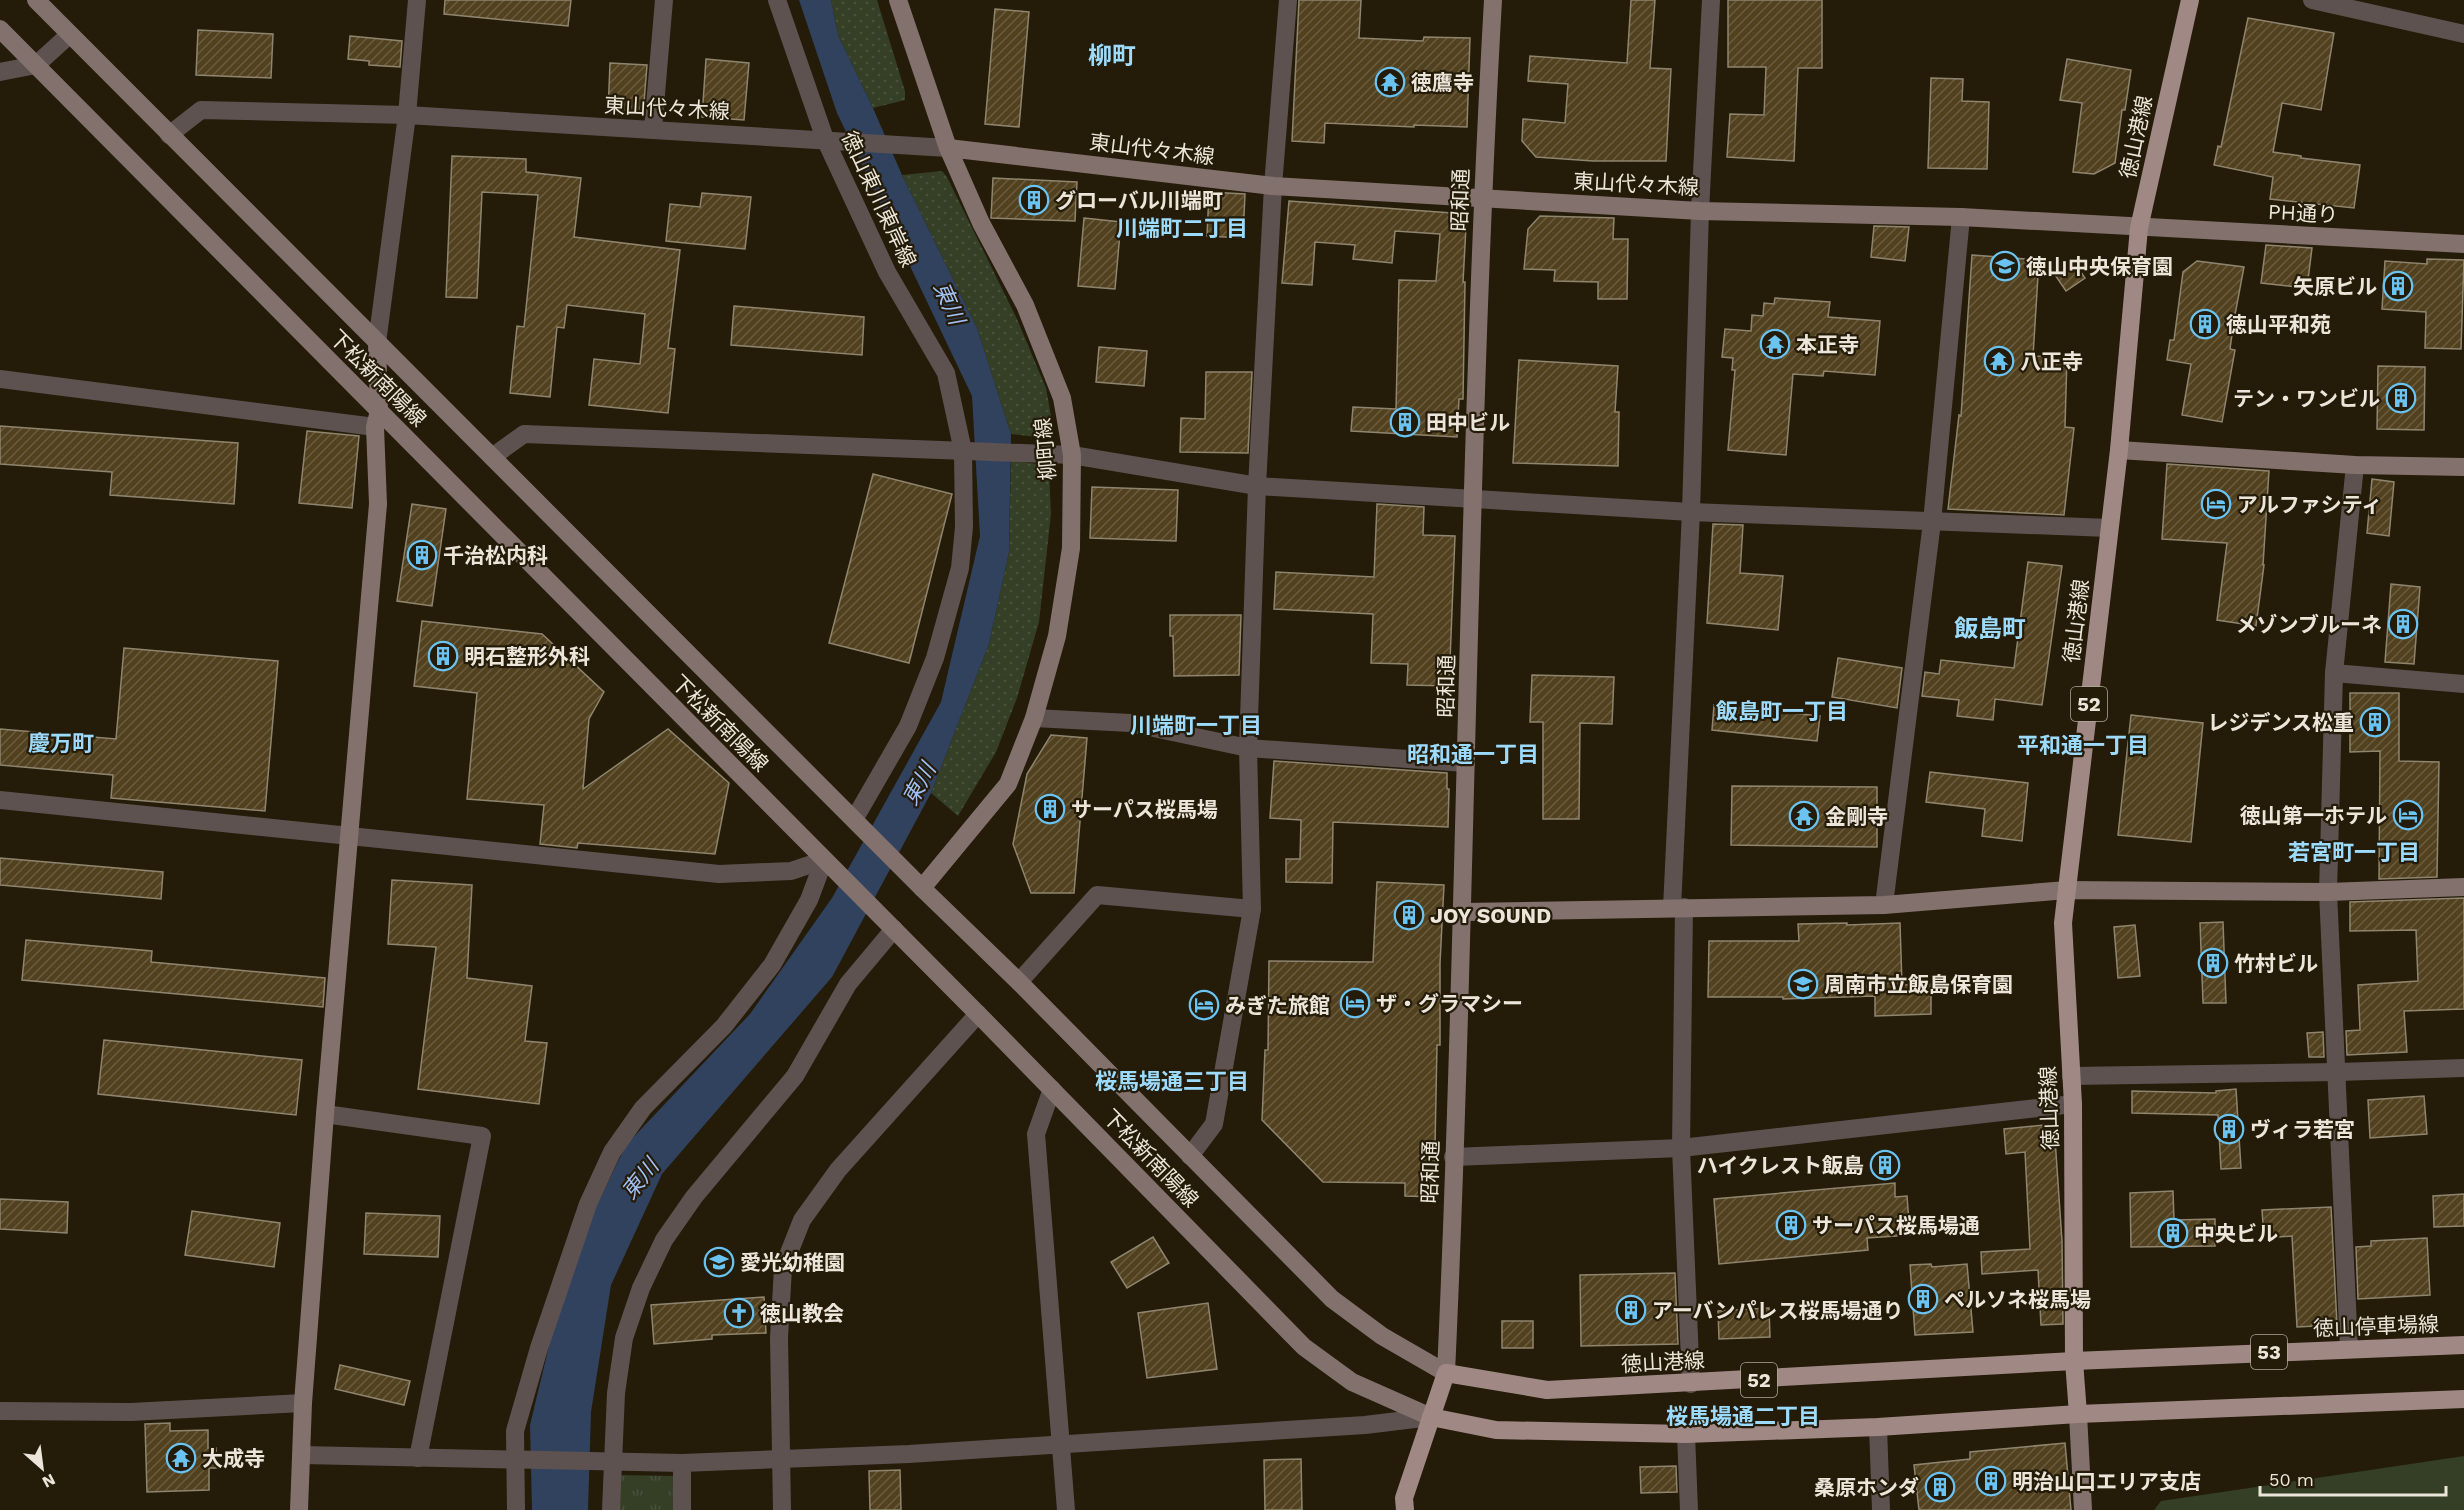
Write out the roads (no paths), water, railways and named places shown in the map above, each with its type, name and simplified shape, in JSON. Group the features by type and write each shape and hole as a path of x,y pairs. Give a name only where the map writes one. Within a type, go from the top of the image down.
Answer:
{"main road":[{"name":"徳山港線","path":"2078,1414 2074,1360 2073,1104 2063,923 2119,450 2139,228 2190,0"},
{"name":"徳山停車場線","path":"2074,1360 2464,1345"},
{"name":"徳山港線","path":"1446,1373 1547,1390 1691,1384 2074,1360"},
{"path":"1405,1510 1404,1498 1446,1373"},
{"path":"1431,1417 1496,1430 1686,1434 1878,1427 2078,1414 2464,1399"}],"street":[{"name":"下松新南陽線","path":"36,0 855,818 922,888 1019,981 1332,1299 1382,1336 1446,1373"},
{"path":"299,1510 303,1403 325,1114 378,504 377,343 407,115 417,0"},
{"path":"653,129 664,0"},
{"name":"徳山東川東岸線","path":"777,0 886,272 946,373 963,451 964,527 960,568 935,658 909,726 855,818"},
{"name":"柳町線","path":"898,0 948,147 981,223 1029,315 1062,398 1072,455 1071,548 1057,636 1034,718 1008,784 922,888"},
{"path":"1190,1156 1214,1124 1252,909 1248,748 1257,486 1273,186 1288,0"},
{"name":"昭和通","path":"1446,1373 1463,912 1482,197 1493,0"},
{"path":"1691,1384 1680,1148 1678,907 1700,211 1711,0"},
{"path":"2312,0 2464,34"},
{"name":"下松新南陽線","path":"0,29 377,419 894,929 1304,1347 1352,1382 1431,1417"},
{"path":"0,72 36,65 69,35"},
{"name":"東山代々木線","path":"169,135 201,110 407,115 948,147 1273,186 1700,211 1961,217 2139,228"},
{"path":"1884,905 1932,522 1961,217"},
{"name":"PH通り","path":"2139,228 2464,244"},
{"path":"0,379 377,419"},
{"path":"492,457 524,434 1072,455 1257,486 1691,512 2109,528"},
{"path":"2119,450 2355,465 2464,466"},
{"path":"2349,1349 2328,892 2334,673 2355,465"},
{"path":"2334,673 2464,684"},
{"path":"1034,718 1130,723 1248,748 1466,763"},
{"path":"0,800 719,874 791,871 824,860"},
{"path":"516,1510 515,1431 539,1348 588,1204 612,1152 643,1108 724,1026 772,965 809,900 824,860"},
{"path":"1463,912 1884,905 2067,890 2328,892 2464,887"},
{"path":"1019,981 1098,895 1252,909"},
{"path":"611,1510 616,1393 624,1338 641,1288 664,1240 694,1197 795,1076 848,984 894,929"},
{"path":"782,1510 779,1338 783,1268 802,1220 837,1170 978,1014"},
{"path":"2071,1076 2464,1068"},
{"path":"1052,1089 1036,1134 1066,1510"},
{"path":"1453,1157 1680,1148 2073,1104"},
{"path":"325,1114 482,1136 418,1458"},
{"path":"0,1411 131,1412 303,1403"},
{"name":"徳山港線","path":"2078,1414 2083,1510"},
{"path":"302,1455 681,1463 909,1454 1365,1425 1431,1417"},
{"path":"1878,1427 1881,1510"},
{"path":"1686,1434 1689,1510"},
{"path":"681,1463 681,1510"}],"water":[{"name":"東川","path":"799,0 831,0 838,35 902,175 977,328 1011,434 1009,552 989,644 931,793 832,977 662,1174 611,1285 591,1412 588,1510 532,1510 530,1425 569,1263 626,1145 750,1014 832,898 941,702 980,536 972,396 837,113"}],"place":[{"name":"徳鷹寺","path":"1390,82"},
{"name":"グローバル川端町","path":"1034,200"},
{"name":"徳山中央保育園","path":"2005,266"},
{"name":"矢原ビル","path":"2398,286"},
{"name":"徳山平和苑","path":"2205,324"},
{"name":"本正寺","path":"1775,344"},
{"name":"八正寺","path":"1999,361"},
{"name":"テン・ワンビル","path":"2401,398"},
{"name":"田中ビル","path":"1405,422"},
{"name":"アルファシティ","path":"2216,504"},
{"name":"千治松内科","path":"422,555"},
{"name":"メゾンブルーネ","path":"2403,624"},
{"name":"明石整形外科","path":"443,656"},
{"name":"レジデンス松重","path":"2375,722"},
{"name":"サーパス桜馬場","path":"1050,809"},
{"name":"徳山第一ホテル","path":"2408,815"},
{"name":"金剛寺","path":"1804,816"},
{"name":"JOY SOUND","path":"1409,915"},
{"name":"竹村ビル","path":"2213,963"},
{"name":"周南市立飯島保育園","path":"1803,984"},
{"name":"ザ・グラマシー","path":"1355,1003"},
{"name":"みぎた旅館","path":"1204,1005"},
{"name":"ヴィラ若宮","path":"2229,1129"},
{"name":"ハイクレスト飯島","path":"1885,1165"},
{"name":"サーパス桜馬場通","path":"1791,1225"},
{"name":"中央ビル","path":"2173,1233"},
{"name":"愛光幼稚園","path":"719,1262"},
{"name":"ペルソネ桜馬場","path":"1923,1299"},
{"name":"アーバンパレス桜馬場通り","path":"1631,1310"},
{"name":"徳山教会","path":"739,1313"},
{"name":"大成寺","path":"181,1458"},
{"name":"明治山口エリア支店","path":"1991,1481"},
{"name":"桑原ホンダ","path":"1940,1487"}],"district":[{"name":"柳町","path":"1112,56"},
{"name":"川端町二丁目","path":"1182,228"},
{"name":"飯島町","path":"1990,629"},
{"name":"飯島町一丁目","path":"1782,711"},
{"name":"川端町一丁目","path":"1196,725"},
{"name":"慶万町","path":"61,743"},
{"name":"平和通一丁目","path":"2083,745"},
{"name":"昭和通一丁目","path":"1473,754"},
{"name":"若宮町一丁目","path":"2354,852"},
{"name":"桜馬場通三丁目","path":"1172,1081"},
{"name":"桜馬場通二丁目","path":"1743,1416"}]}
